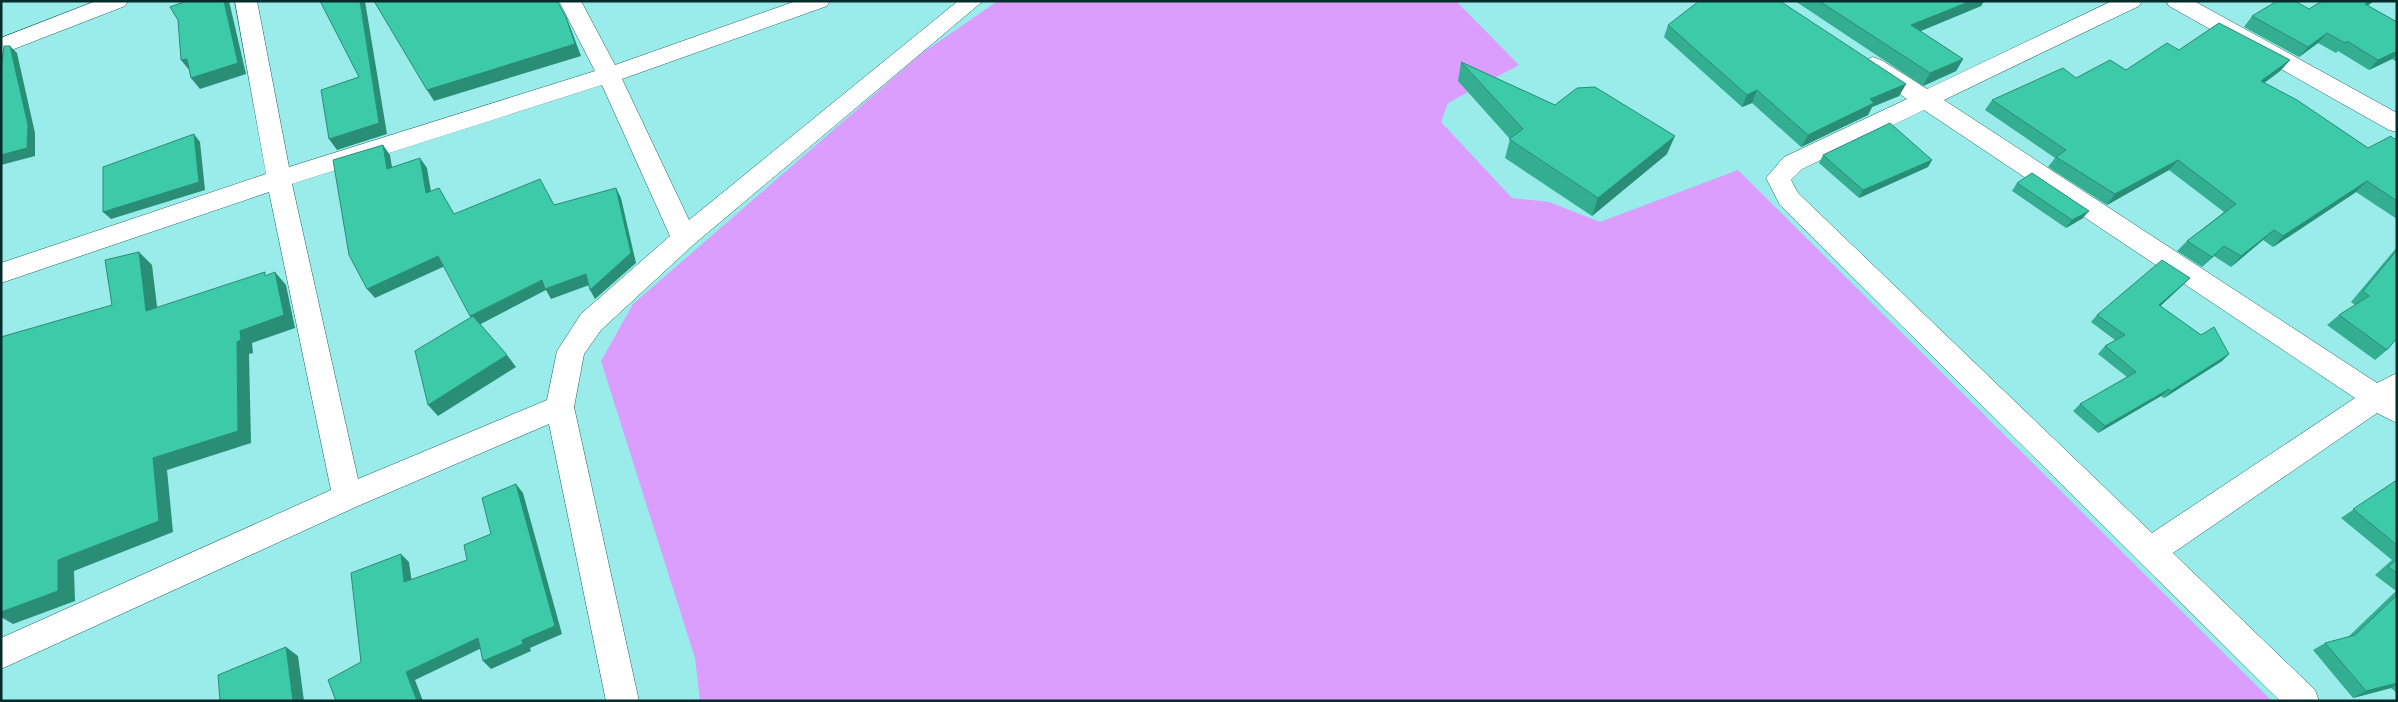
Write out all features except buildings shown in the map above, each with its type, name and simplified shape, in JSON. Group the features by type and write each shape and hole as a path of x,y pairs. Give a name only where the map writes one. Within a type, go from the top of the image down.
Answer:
{"street":[{"path":"1,47 117,1"},
{"path":"246,1 279,179 347,497"},
{"path":"570,1 609,74 684,238"},
{"path":"1,273 279,179 609,74 819,1"},
{"path":"622,701 560,407 571,351 591,322 684,238 972,1"},
{"path":"2131,1 1793,162 1778,178 1789,199 2303,701"},
{"path":"2177,1 2397,124"},
{"path":"1851,50 2390,397 2149,552"},
{"path":"1,654 347,497 560,407"}],"shaded area":[{"path":"998,1 1456,1 1519,65 1448,103 1441,122 1512,198 1549,202 1600,222 1738,170 2272,701 700,701 695,658 601,361 633,304 922,53"}]}
